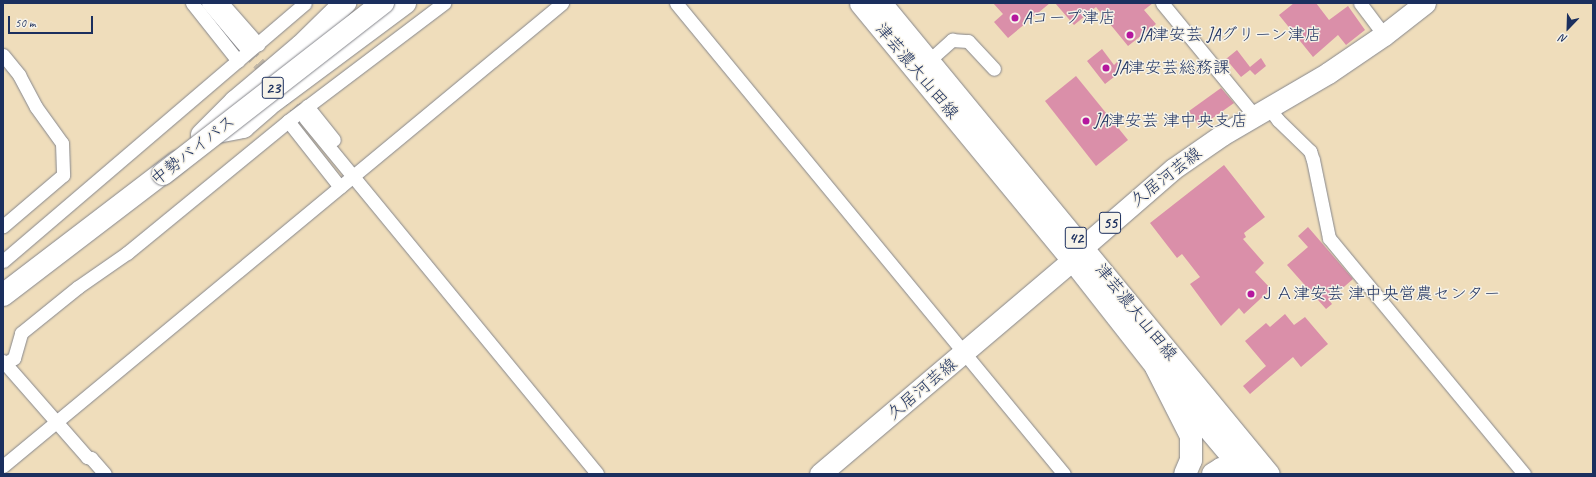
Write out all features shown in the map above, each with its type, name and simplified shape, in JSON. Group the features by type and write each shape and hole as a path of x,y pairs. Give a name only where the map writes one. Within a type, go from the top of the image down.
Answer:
{"highway":[{"path":"163,174 235,102 301,46 345,3"},
{"name":"中勢バイパス","path":"3,295 163,174 383,3"},
{"path":"163,174 212,133 243,127 268,105 405,3"},
{"path":"1156,367 1191,436 1192,450 1185,474"},
{"path":"1213,474 1221,470 1248,472"}],"main road":[{"name":"津芸濃大山田線","path":"860,3 922,66 1078,254 1268,474"},
{"name":"津芸濃大山田線","path":"881,3 922,66"},
{"name":"久居河芸線","path":"820,474 964,353 1173,169 1199,150 1328,73 1425,3"},
{"name":"津芸濃大山田線","path":"1078,254 1156,367 1248,472"}],"street":[{"path":"192,3 238,61"},
{"path":"208,3 252,46"},
{"path":"222,3 252,46"},
{"path":"3,261 238,61 252,46 305,3"},
{"path":"106,474 90,458 86,457 4,363 14,358 21,333 78,287 127,253 288,121 306,112 444,3"},
{"path":"3,466 562,3"},
{"path":"676,3 1064,474"},
{"path":"1162,3 1262,111 1278,120 1310,152 1313,160 1328,238 1524,474"},
{"path":"1360,3 1384,34"},
{"path":"922,66 952,40 968,40 994,69"},
{"path":"3,55 19,75 36,107 62,143 63,175 3,226"},
{"path":"306,112 597,474"},
{"path":"288,121 340,187"}],"building":[{"name":"Aコープ津店","path":"993,3 1050,3 1008,38 994,22 1003,14"},
{"name":"JA津安芸 JAグリーン津店","path":"1055,3 1153,3 1144,10 1156,24 1128,46 1096,7 1074,25"},
{"path":"1294,3 1316,3 1329,20 1348,6 1365,30 1346,45 1338,35 1313,57 1279,15"},
{"name":"JA津安芸総務課","path":"1102,49 1114,65 1117,62 1123,70 1105,84 1087,61"},
{"path":"1237,50 1250,67 1261,58 1266,66 1255,75 1250,70 1241,77 1226,59"},
{"name":"JA津安芸 津中央支店","path":"1076,76 1128,140 1096,166 1045,101"},
{"path":"1221,88 1234,103 1200,127 1189,111"},
{"path":"1224,165 1265,217 1244,233 1246,237 1243,239 1264,263 1255,272 1271,289 1244,314 1239,308 1221,326 1190,284 1200,277 1182,254 1177,258 1150,223"},
{"path":"1308,227 1353,279 1329,300 1332,304 1326,309 1287,265 1308,247 1298,236"},
{"path":"1285,314 1294,325 1305,317 1328,344 1301,367 1293,357 1250,394 1243,386 1266,366 1245,341 1266,323 1270,327"}],"tunnel":[{"path":"246,48 305,118"}],"place":[{"name":"Aコープ津店","path":"1015,18"},
{"name":"JA津安芸 JAグリーン津店","path":"1130,35"},
{"name":"JA津安芸総務課","path":"1106,68"},
{"name":"JA津安芸 津中央支店","path":"1086,121"},
{"name":"ＪＡ津安芸 津中央営農センター","path":"1251,294"}]}
